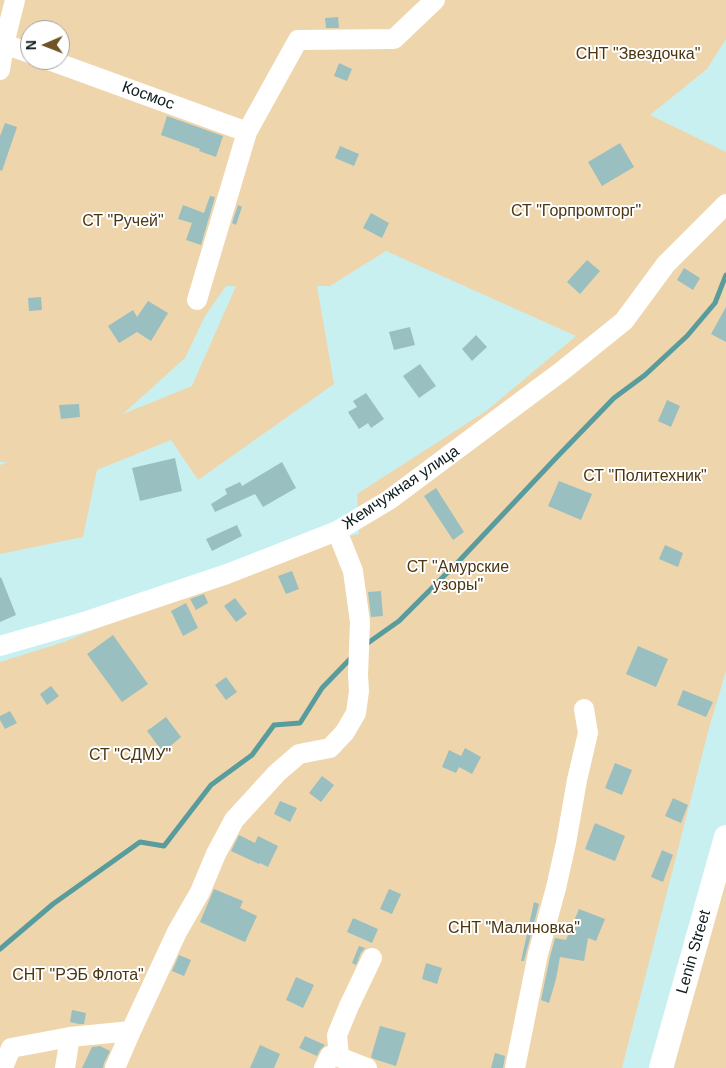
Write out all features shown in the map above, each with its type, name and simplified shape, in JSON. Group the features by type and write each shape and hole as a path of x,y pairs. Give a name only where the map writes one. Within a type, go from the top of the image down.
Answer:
{"street":[{"path":"0,70 5,20 15,0"},
{"path":"196,300 247,132 298,40 394,39 436,0"},
{"path":"4,44 20,50"},
{"name":"Космос","path":"70,68 247,132"},
{"name":"Жемчужная улица","path":"0,646 87,621 199,583 337,531 388,500 562,371 624,321 666,264 726,204"},
{"path":"115,1068 177,932 200,892 216,854 234,820 277,773 299,754 330,748 346,732 356,713 359,691 360,622 353,571 337,531"},
{"path":"517,1067 538,954 556,888 588,733 584,709"},
{"name":"Lenin Street","path":"661,1068 726,836"},
{"path":"367,1068 331,1062 337,1035 372,958"},
{"path":"1,1068 4,1065 5,1049 70,1037 131,1031"},
{"path":"65,1068 70,1037"}],"green space":[{"path":"0,0 726,0 726,39 707,69 650,115 726,152 726,671 709,728 622,1068 0,1068 0,662 64,642 159,602 329,540 359,534 357,494 486,411 576,336 386,251 330,286 317,286 334,384 198,480 171,440 97,470 83,537 0,554 0,465 7,462 0,462","holes":["226,286 236,286 192,386 123,414 185,358 205,316"]},
{"path":"726,866 726,1068 674,1068 691,1002"}],"building":[{"path":"338,17 339,28 326,28 325,18"},
{"path":"339,63 352,69 347,81 334,76"},
{"path":"167,116 223,136 216,157 161,135"},
{"path":"5,123 17,127 2,171 0,170 0,136"},
{"path":"620,143 634,167 602,186 588,162"},
{"path":"340,146 359,154 354,166 335,158"},
{"path":"210,196 215,197 201,245 186,240 192,223 178,219 183,205 204,213"},
{"path":"238,205 242,207 236,225 232,223"},
{"path":"371,213 389,223 382,238 363,228"},
{"path":"587,260 600,271 580,294 567,282"},
{"path":"684,268 700,278 693,290 677,280"},
{"path":"41,297 42,310 29,311 28,298"},
{"path":"148,301 168,313 151,341 137,332 119,343 108,326 133,310 137,317"},
{"path":"726,307 726,342 711,334"},
{"path":"410,327 415,345 394,350 389,332"},
{"path":"476,335 487,347 472,361 462,349"},
{"path":"420,364 436,386 419,398 403,376"},
{"path":"366,393 384,419 371,428 368,423 359,429 348,412 357,407 353,401"},
{"path":"667,400 680,406 671,427 658,421"},
{"path":"79,404 80,417 61,419 59,405"},
{"path":"175,458 182,491 140,501 132,468"},
{"path":"282,462 296,488 263,507 255,494 215,512 211,504 227,494 225,489 240,482 242,486"},
{"path":"559,481 592,494 581,520 548,506"},
{"path":"436,488 464,532 453,540 424,496"},
{"path":"237,525 242,536 212,551 206,539"},
{"path":"665,545 683,553 678,567 659,559"},
{"path":"292,571 299,589 286,594 278,576"},
{"path":"0,578 16,615 0,622"},
{"path":"381,591 383,616 371,617 368,592"},
{"path":"204,594 208,603 196,610 190,599"},
{"path":"235,598 247,614 236,622 224,606"},
{"path":"186,603 198,628 183,636 171,611"},
{"path":"113,635 148,684 122,702 87,654"},
{"path":"638,646 668,659 656,687 626,674"},
{"path":"226,677 237,692 226,700 215,685"},
{"path":"51,686 59,696 47,705 40,694"},
{"path":"683,690 713,702 706,717 677,705"},
{"path":"10,711 17,723 5,729 0,716"},
{"path":"166,717 181,737 163,752 147,731"},
{"path":"465,748 481,757 472,774 459,767 456,773 442,767 449,750 461,756"},
{"path":"615,763 632,770 622,795 605,788"},
{"path":"322,776 334,785 321,802 309,793"},
{"path":"673,798 688,805 681,823 665,816"},
{"path":"280,801 297,808 290,822 274,814"},
{"path":"595,823 625,836 615,861 585,849"},
{"path":"239,835 255,843 258,836 278,846 268,867 231,851"},
{"path":"662,850 673,855 663,882 651,877"},
{"path":"214,889 243,901 240,908 257,916 245,942 200,922"},
{"path":"389,889 401,894 392,914 380,909"},
{"path":"534,902 539,904 524,961 521,961"},
{"path":"579,909 605,919 596,941 588,938 584,961 560,957 549,1003 541,1000 555,938 566,940"},
{"path":"353,918 378,929 372,943 347,932"},
{"path":"359,946 365,948 356,965 352,963"},
{"path":"179,955 191,960 184,976 172,971"},
{"path":"426,963 442,968 437,984 422,979"},
{"path":"296,977 314,985 303,1008 286,1000"},
{"path":"72,1010 86,1013 84,1024 70,1022"},
{"path":"380,1026 406,1033 396,1066 371,1057"},
{"path":"305,1036 325,1045 317,1056 299,1048"},
{"path":"260,1045 280,1054 274,1068 250,1068"},
{"path":"100,1046 110,1051 103,1068 82,1068 92,1047"},
{"path":"495,1053 505,1056 503,1068 491,1068"}],"waterway":[{"path":"365,645 399,621 459,561 614,398 645,375 687,336 715,303 726,275"},
{"path":"0,949 53,904 140,842 164,846 211,785 252,755 274,725 300,723 322,688 353,656"}],"park label":[{"name":"СНТ \"Звездочка\"","path":"638,55"},
{"name":"СТ \"Горпромторг\"","path":"576,212"},
{"name":"СТ \"Ручей\"","path":"123,222"},
{"name":"СТ \"Политехник\"","path":"645,477"},
{"name":"СТ \"Амурские узоры\"","path":"458,577"},
{"name":"СТ \"СДМУ\"","path":"130,756"},
{"name":"СНТ \"Малиновка\"","path":"514,929"},
{"name":"СНТ \"РЭБ Флота\"","path":"78,976"}]}
